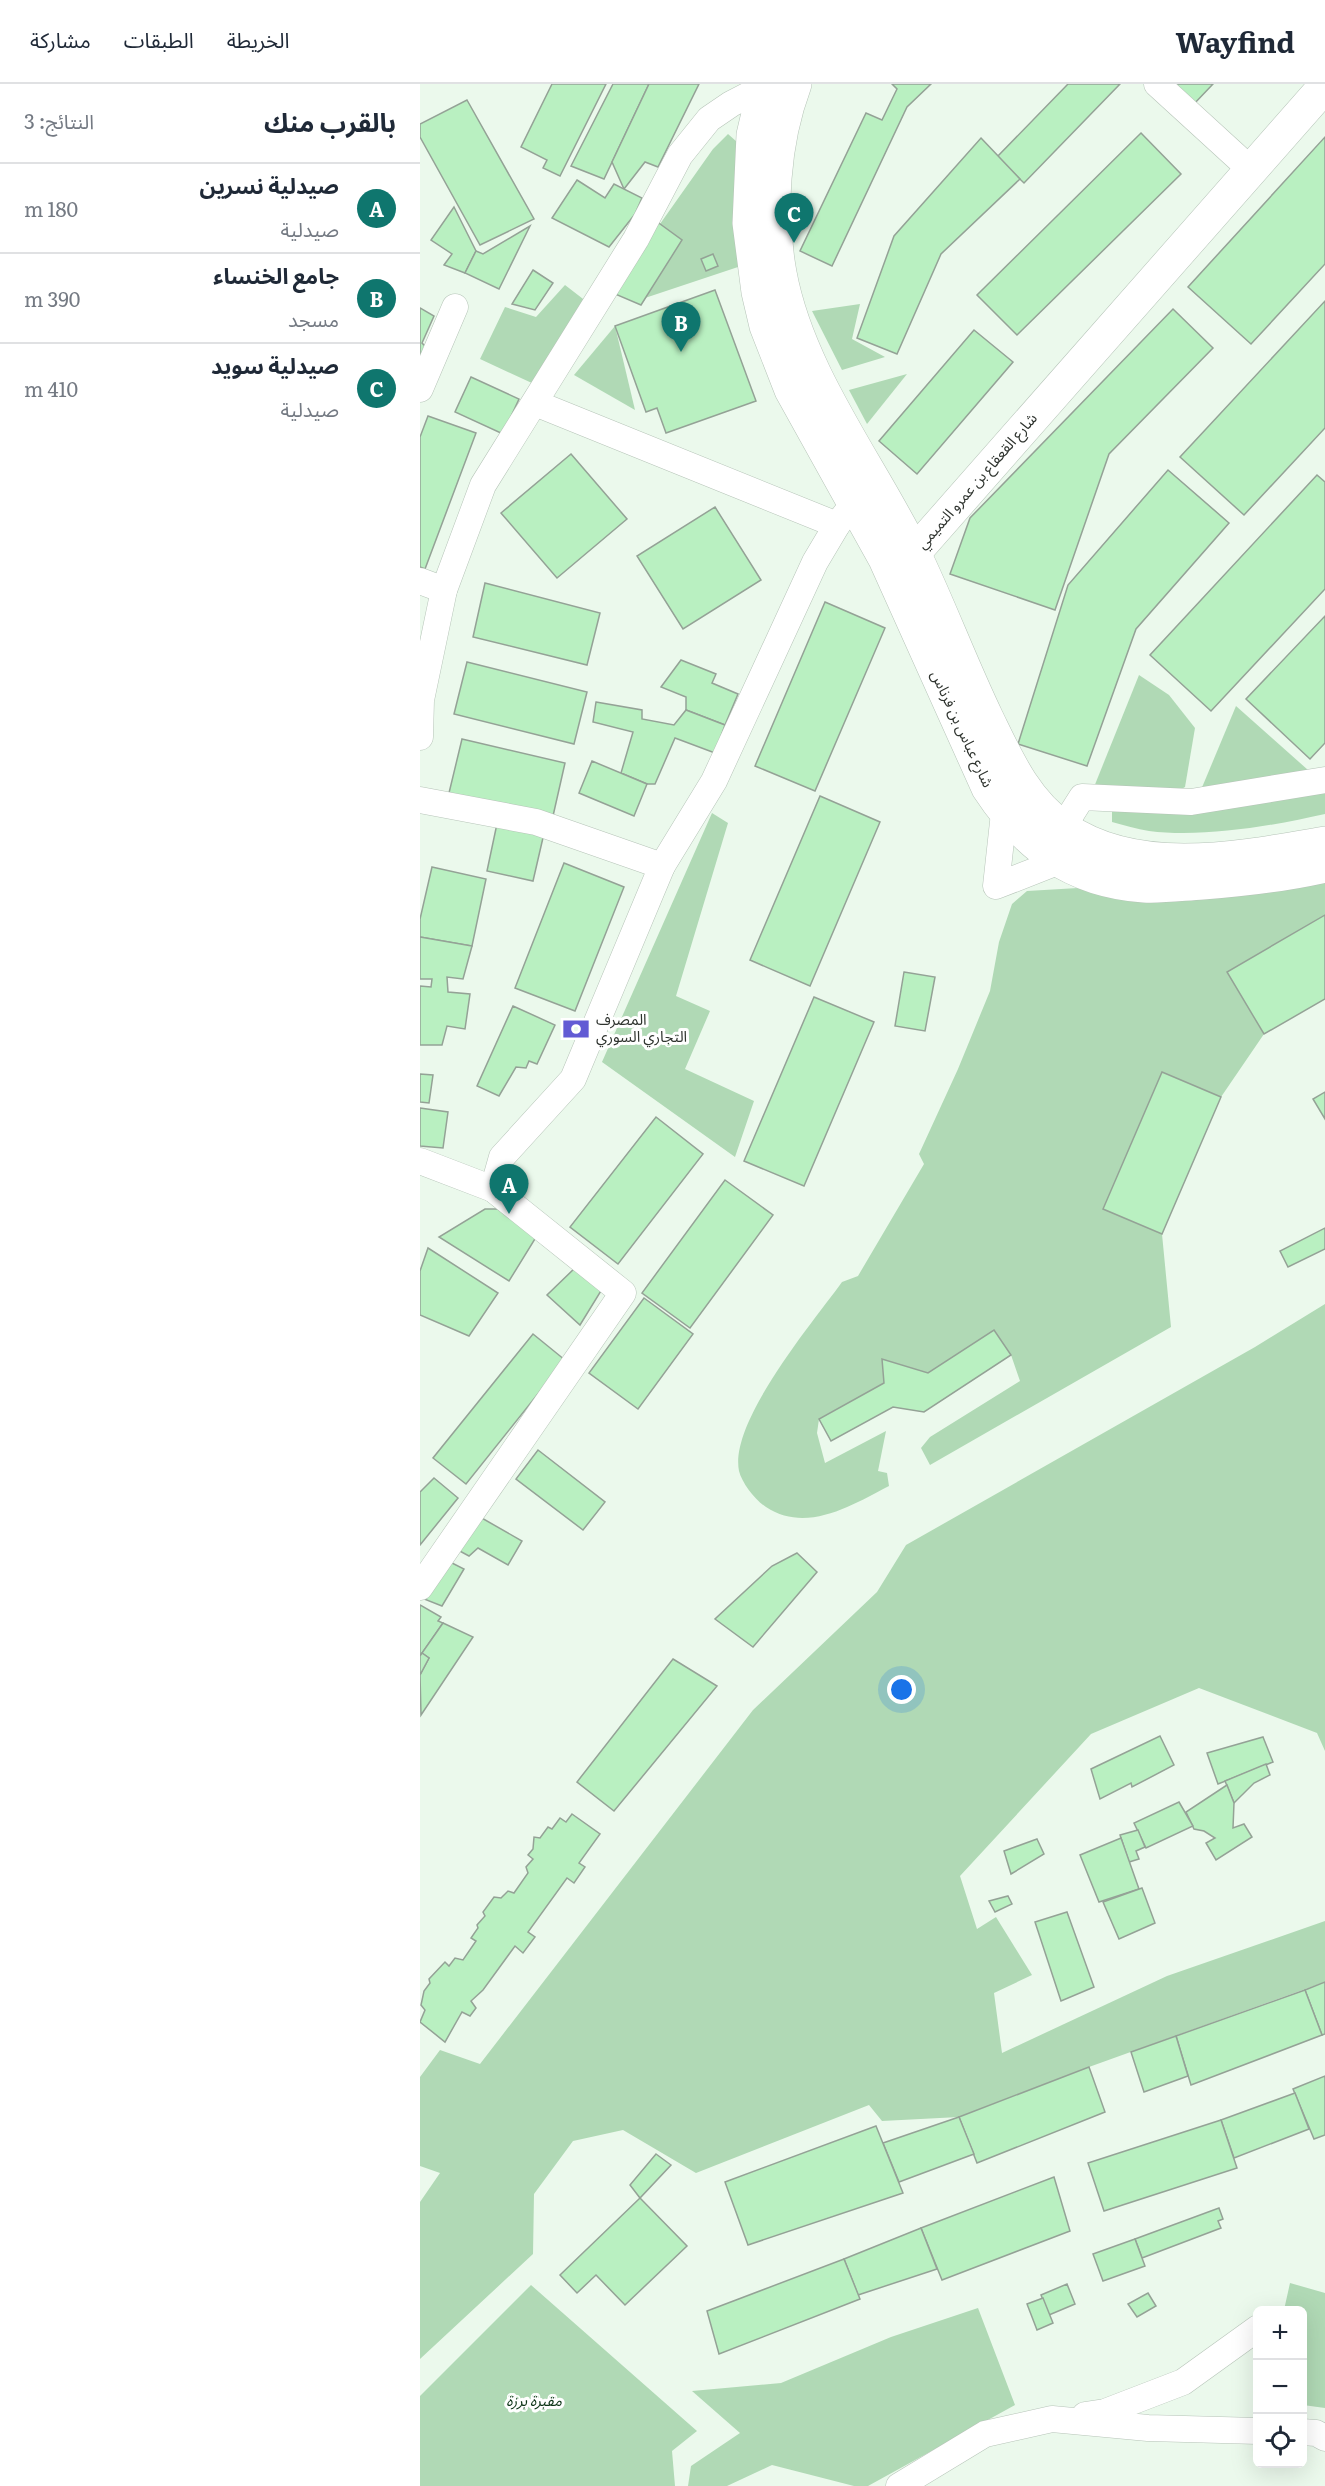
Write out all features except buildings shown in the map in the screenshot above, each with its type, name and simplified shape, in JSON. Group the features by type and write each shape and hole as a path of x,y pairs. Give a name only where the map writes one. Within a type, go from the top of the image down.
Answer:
{"main road":[{"name":"شارع القعقاع بن عمرو التميمي","path":"775,85 780,140 775,189 776,245 787,303 807,357 899,556 1325,86"},
{"path":"775,85 753,135 749,223 758,292 770,337 791,390 846,514 899,556"},
{"name":"شارع عباس بن فرناس","path":"899,556 988,789 1014,800 1035,802 1067,842 1087,874 1115,882 1145,886 1267,876 1325,866"},
{"name":"شارع عباس بن فرناس","path":"1067,842 1140,858 1169,860 1228,856 1325,843"}],"street":[{"path":"1156,84 1250,169"},
{"path":"420,737 421,700 444,590 483,485 636,239 680,155 709,119 730,104 775,85"},
{"path":"420,389 454,307"},
{"path":"493,1189 501,1157 573,1079 662,866 714,781 815,562 846,514 535,402"},
{"path":"420,581 444,590"},
{"path":"1014,800 996,886 1067,842 1082,797 1191,802 1325,780"},
{"path":"420,800 536,822 662,866"},
{"path":"420,1161 493,1189 623,1293 420,1587"},
{"path":"899,2486 985,2434 1052,2419 1105,2412 1183,2382 1253,2331"},
{"path":"1052,2419 1148,2428 1253,2431"},
{"path":"1307,2432 1316,2433 1325,2438"}],"green space":[{"path":"728,134 737,142 738,267 645,298 682,240 660,224 713,149"},
{"path":"565,285 587,302 534,384 480,359 505,307 536,317"},
{"path":"860,304 852,339 885,357 842,370 812,311"},
{"path":"615,326 635,410 574,375"},
{"path":"907,374 867,424 849,390"},
{"path":"1139,675 1169,695 1195,728 1185,787 1166,798 1094,787"},
{"path":"1236,706 1308,770 1198,797"},
{"path":"1325,789 1325,814 1283,823 1214,832 1170,833 1144,830 1112,822 1112,806"},
{"path":"712,813 728,823 676,996 710,1011 685,1069 754,1101 735,1157 602,1062"},
{"path":"1325,880 1325,915 1227,972 1264,1034 1221,1097 1162,1072 1104,1209 1162,1234 1171,1327 930,1465 921,1448 930,1437 1020,1381 1011,1355 994,1330 928,1373 882,1359 884,1383 819,1419 817,1433 825,1463 886,1431 878,1471 887,1473 889,1486 845,1508 813,1517 797,1518 782,1515 758,1500 746,1486 739,1471 739,1450 747,1426 776,1372 794,1346 842,1282 858,1276 924,1164 919,1154 958,1069 990,991 999,942 1012,904 1027,891 1078,888 1144,896"},
{"path":"1325,1304 1325,1751 1317,1733 1199,1688 1091,1734 960,1876 977,1929 996,1917 1032,1975 994,1993 1002,2053 1167,1976 1325,1921 1325,1982 1089,2067 959,2117 882,2121 869,2105 696,2173 623,2130 573,2141 534,2194 533,2254 420,2359 420,2202 440,2173 420,2166 420,2077 440,2050 480,2064 753,1710 877,1592 906,1545 1255,1347"},
{"path":"1290,2283 1325,2293 1325,2408 1307,2406 1307,2306 1285,2306"},
{"name":"مقبرة برزة","path":"531,2285 697,2431 672,2451 675,2486 420,2486 420,2396"},
{"path":"978,2308 1015,2405 868,2486 854,2486 772,2465 727,2486 688,2486 691,2466 740,2433 692,2391 781,2383 891,2337"}],"place":[{"name":"صيدلية سويد","path":"794,243"},
{"name":"جامع الخنساء","path":"681,352"},
{"name":"المصرف التجاري السوري","path":"576,1029"},
{"name":"صيدلية نسرين","path":"509,1214"}]}
